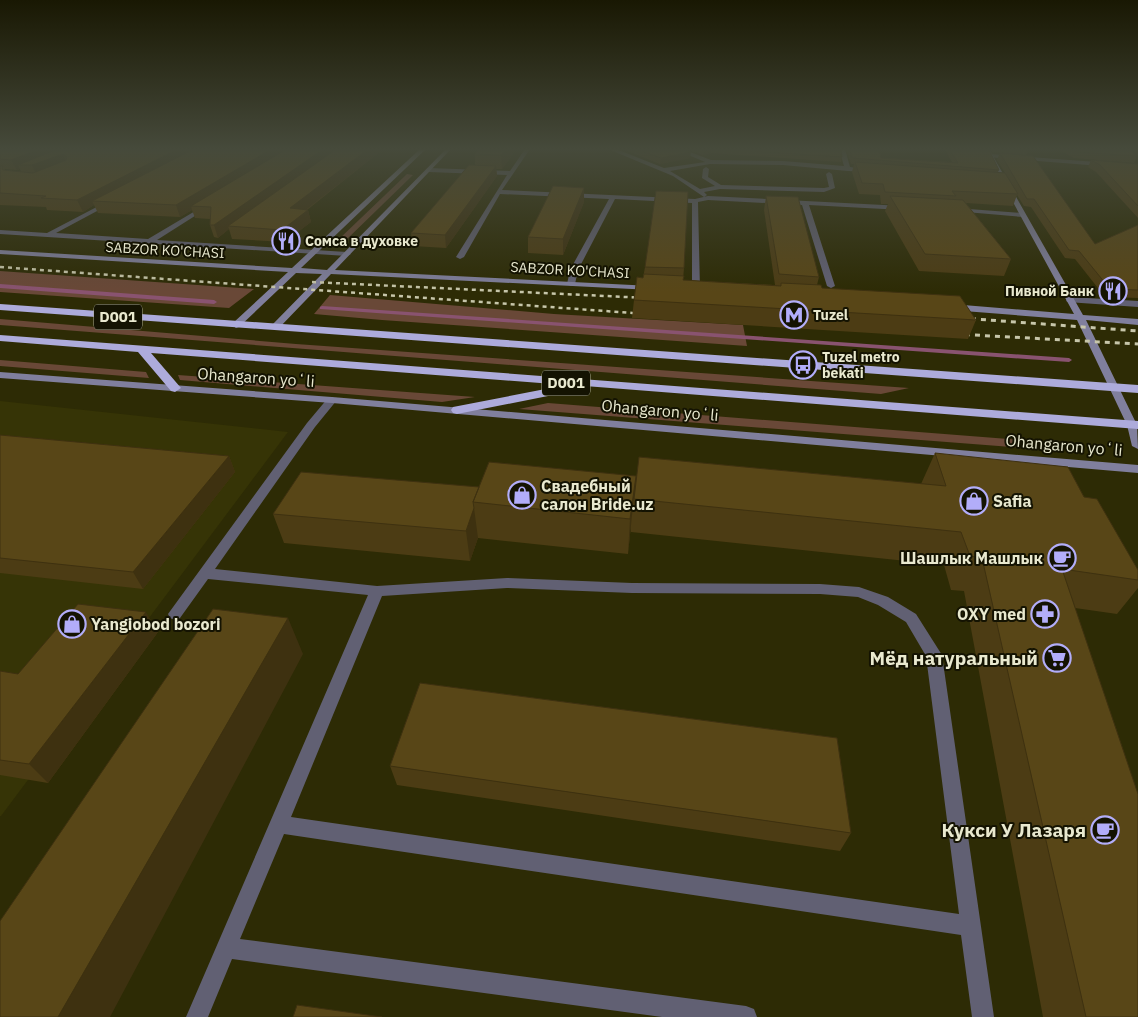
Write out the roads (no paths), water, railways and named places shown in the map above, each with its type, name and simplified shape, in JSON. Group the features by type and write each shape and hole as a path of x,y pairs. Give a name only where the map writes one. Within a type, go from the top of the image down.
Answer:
{"highway":[{"name":"D001","path":"0,307 1138,389"},
{"name":"Ohangaron yoʻli","path":"0,338 1135,425"},
{"path":"142,350 176,388"},
{"path":"457,410 588,384"}],"main road":[{"path":"236,325 374,196"},
{"path":"275,327 403,196"},
{"path":"1012,196 1080,317 1135,425 1138,446"},
{"name":"SABZOR KO'CHASI","path":"0,252 94,260 657,288"},
{"path":"686,289 706,290"},
{"path":"944,306 1138,322"},
{"name":"Ohangaron yoʻli","path":"0,375 457,410 1138,469"}],"street":[{"path":"460,257 495,196"},
{"path":"583,196 696,201 708,198 908,208"},
{"path":"571,284 574,270 613,198"},
{"path":"49,234 117,199"},
{"path":"150,240 216,200"},
{"path":"696,201 696,290"},
{"path":"806,204 831,286"},
{"path":"946,210 1023,215"},
{"path":"0,232 150,240 347,254"},
{"path":"215,246 223,240"},
{"path":"1070,300 1138,304"},
{"path":"176,614 311,425 332,400"},
{"path":"204,573 377,591 508,583 632,588 820,589 859,592 884,602 911,618 934,655 983,1017"},
{"path":"197,1017 377,591"},
{"path":"278,824 970,926"},
{"path":"226,948 746,1017"}],"waterway":[{"path":"0,286 214,302"},
{"path":"322,308 1069,360"}],"railway":[{"path":"0,267 646,314"},
{"path":"312,282 647,298"},
{"path":"961,318 1138,331"},
{"path":"955,334 1138,344"}],"place":[{"name":"Сомса в духовке","path":"286,241"},
{"name":"Пивной Банк","path":"1113,291"},
{"name":"Tuzel","path":"794,315"},
{"name":"Tuzel metro bekati","path":"803,365"},
{"name":"Свадебный салон Bride.uz","path":"522,495"},
{"name":"Safia","path":"974,501"},
{"name":"Шашлык Машлык","path":"1062,558"},
{"name":"OXY med","path":"1045,614"},
{"name":"Yangiobod bozori","path":"72,624"},
{"name":"Мёд натуральный","path":"1057,658"},
{"name":"Кукси У Лазаря","path":"1105,830"}]}
